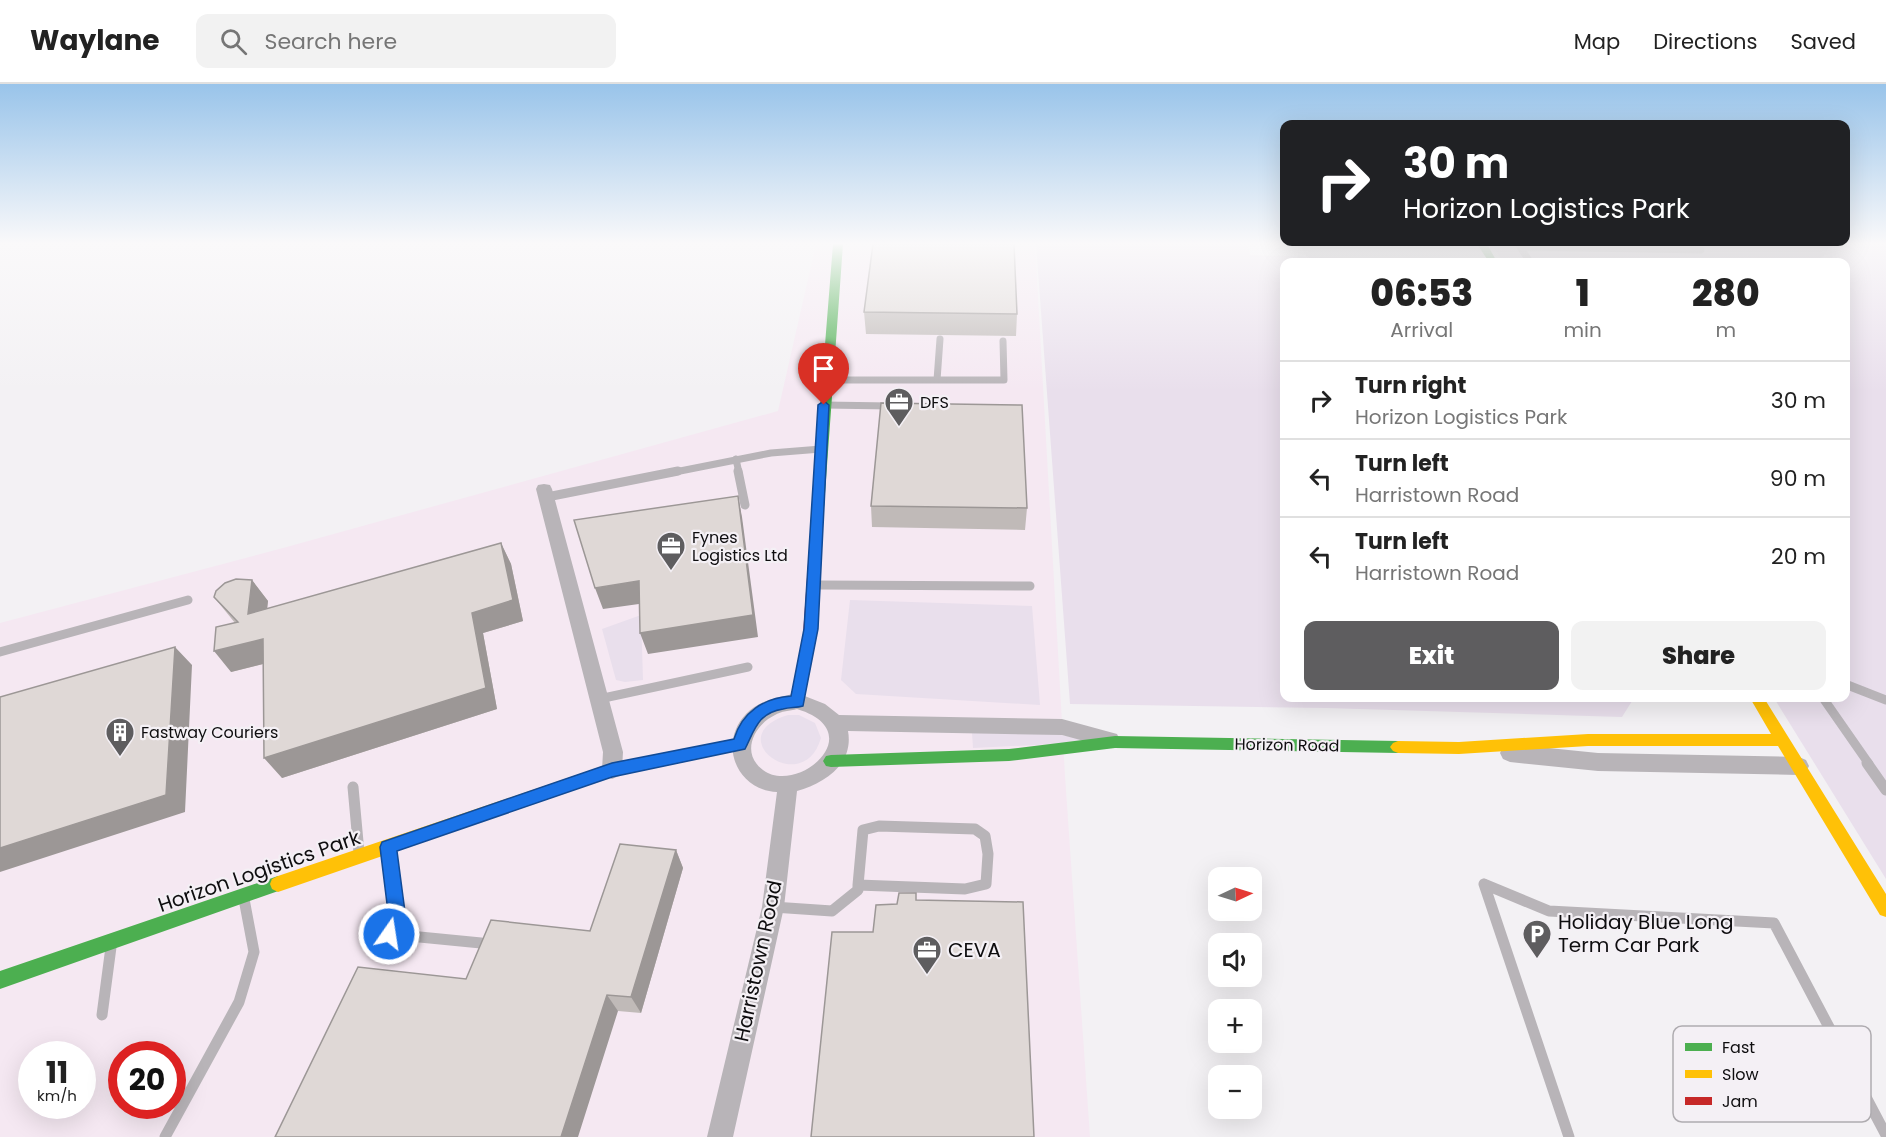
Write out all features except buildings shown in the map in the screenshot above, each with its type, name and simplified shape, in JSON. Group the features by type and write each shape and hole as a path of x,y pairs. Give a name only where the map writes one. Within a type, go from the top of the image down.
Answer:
{"street":[{"path":"797,701 811,629 825,380 833,293"},
{"path":"545,493 613,752 612,770"},
{"path":"797,701 813,705 826,712 835,723 838,735 837,748 831,761 820,772 805,780 788,784 772,783 759,778 748,769 741,757 740,744 744,730 759,713 781,703 797,701"},
{"path":"1759,702 1886,909"},
{"name":"Horizon Road","path":"835,723 1062,727 1115,742"},
{"name":"Horizon Road","path":"831,761 979,757 1066,750 1115,742 1459,748 1588,740 1783,740"},
{"name":"Horizon Logistics Park","path":"0,980 612,770 740,744"},
{"name":"Horizon Road","path":"1459,748 1598,762 1799,766"},
{"name":"Harristown Road","path":"720,1137 773,907 788,784"}],"lane":[{"path":"937,380 940,339"},
{"path":"825,380 1004,380 1003,341"},
{"path":"824,405 904,406"},
{"path":"545,493 771,453 821,449"},
{"path":"736,459 745,505"},
{"path":"814,585 1030,586"},
{"path":"0,652 188,600"},
{"path":"599,699 748,667"},
{"path":"1850,686 1886,700"},
{"path":"1826,702 1886,790"},
{"path":"352,787 360,857"},
{"path":"773,907 832,912 858,890 858,885 864,830 879,826 975,829 985,836 988,854 986,884 965,889 858,885"},
{"path":"388,847 396,912 389,934 481,943"},
{"path":"1569,1137 1484,884 1549,911 1774,923 1828,1026"},
{"path":"165,1137 239,1002 254,952 244,897"},
{"path":"102,1015 111,942"},
{"path":"1871,1107 1886,1135"}],"shaded area":[{"path":"805,293 1038,293 1065,776 1090,1137 0,1137 0,623 283,548 778,411"},
{"path":"1040,293 1280,293 1280,702 1631,702 1622,717 1326,708 1070,704"},
{"path":"1850,293 1886,293 1886,879 1776,702 1850,702"},
{"path":"850,600 1032,606 1040,705 856,694 841,680"},
{"path":"641,615 643,680 625,682 616,680 602,629"},
{"path":"788,715 799,715 815,723 821,738 812,756 798,764 784,764 772,758 763,748 761,736 769,725"},
{"path":"972,733 1057,734 1097,742 973,748"}],"traffic: fast":[{"path":"817,521 834,293"},
{"path":"831,761 1009,755 1115,742 1398,747"},
{"path":"644,763 740,744"},
{"path":"0,980 278,884"}],"traffic: slow":[{"path":"1759,702 1886,909"},
{"path":"1398,747 1459,748 1588,740 1783,740"},
{"path":"278,884 612,770 644,763"}],"traffic: jam":[{"path":"797,701 810,634 817,521"}],"place":[{"name":"DFS","path":"899,428"},
{"name":"Fynes Logistics Ltd","path":"671,572"},
{"name":"Fastway Couriers","path":"120,758"},
{"name":"Holiday Blue Long Term Car Park","path":"1537,960"},
{"name":"CEVA","path":"927,976"}],"route":[{"path":"389,934 396,912 388,847 612,770 740,744 744,730 765,708 797,701 811,629 824,405"}]}
